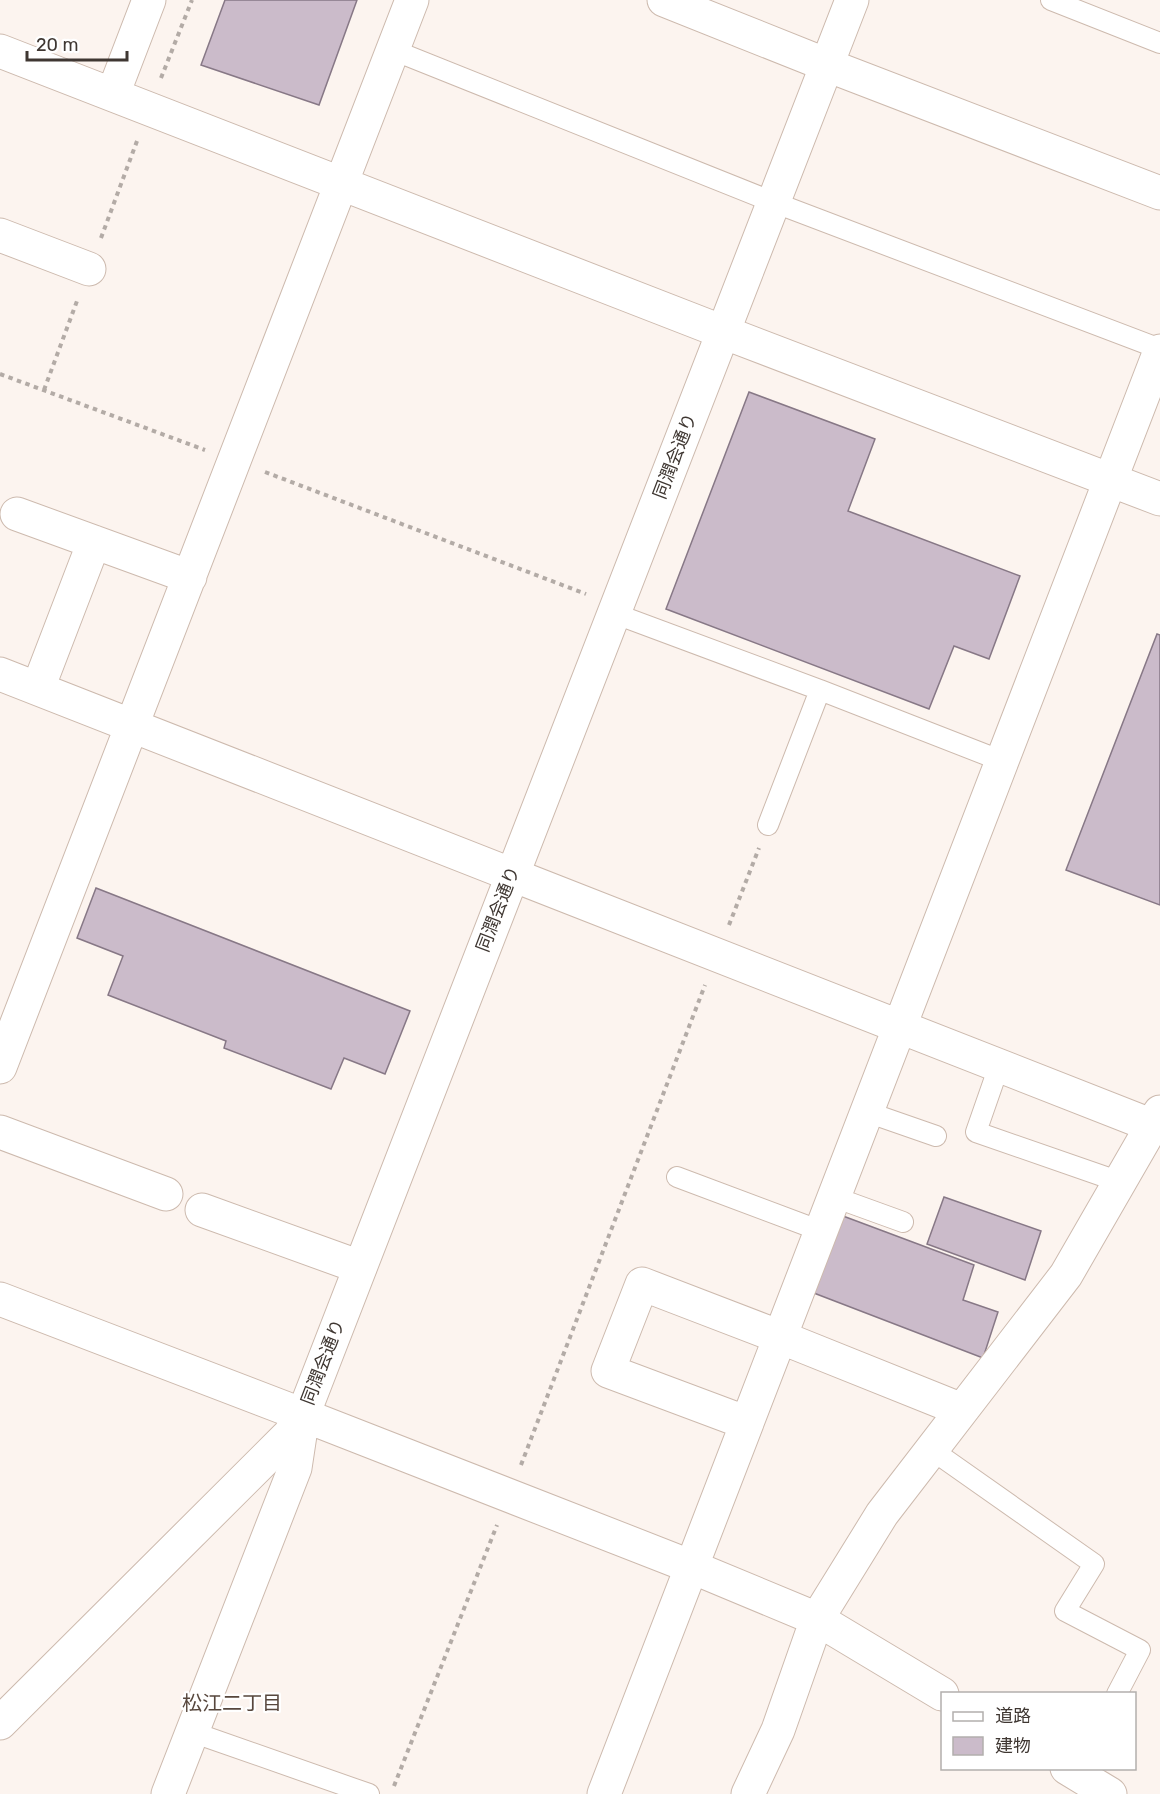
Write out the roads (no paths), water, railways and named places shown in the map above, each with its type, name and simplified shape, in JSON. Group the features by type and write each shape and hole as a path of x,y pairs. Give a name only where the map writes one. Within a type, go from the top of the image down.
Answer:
{"street":[{"path":"113,94 149,0"},
{"path":"0,1067 412,0"},
{"path":"664,0 1160,194"},
{"name":"同潤会通り","path":"0,1723 289,1435 303,1415 852,0"},
{"path":"0,51 1160,499"},
{"path":"0,235 89,269"},
{"path":"604,1794 1160,350"},
{"path":"17,514 190,577"},
{"path":"38,688 94,542"},
{"path":"0,674 999,1066 1152,1138 1120,1182 1066,1275 882,1514 817,1619 754,1790"},
{"path":"0,1132 166,1194"},
{"path":"202,1210 360,1267"},
{"path":"747,1423 608,1371 642,1284 962,1410"},
{"path":"0,1299 692,1567 817,1619 941,1693"},
{"path":"168,1794 295,1468 303,1415"},
{"path":"1074,1770 1110,1794"}],"lane":[{"path":"1051,0 1160,43"},
{"path":"393,50 773,202 1160,350"},
{"path":"615,609 1002,760"},
{"path":"768,825 820,690"},
{"path":"999,1066 976,1132 1120,1182"},
{"path":"867,1112 936,1136"},
{"path":"677,1177 821,1231"},
{"path":"834,1197 903,1222"},
{"path":"932,1450 1094,1564 1065,1611 1140,1650 1118,1692"},
{"path":"192,1732 369,1794"}],"district":[{"name":"松江二丁目","path":"232,1703"}]}
